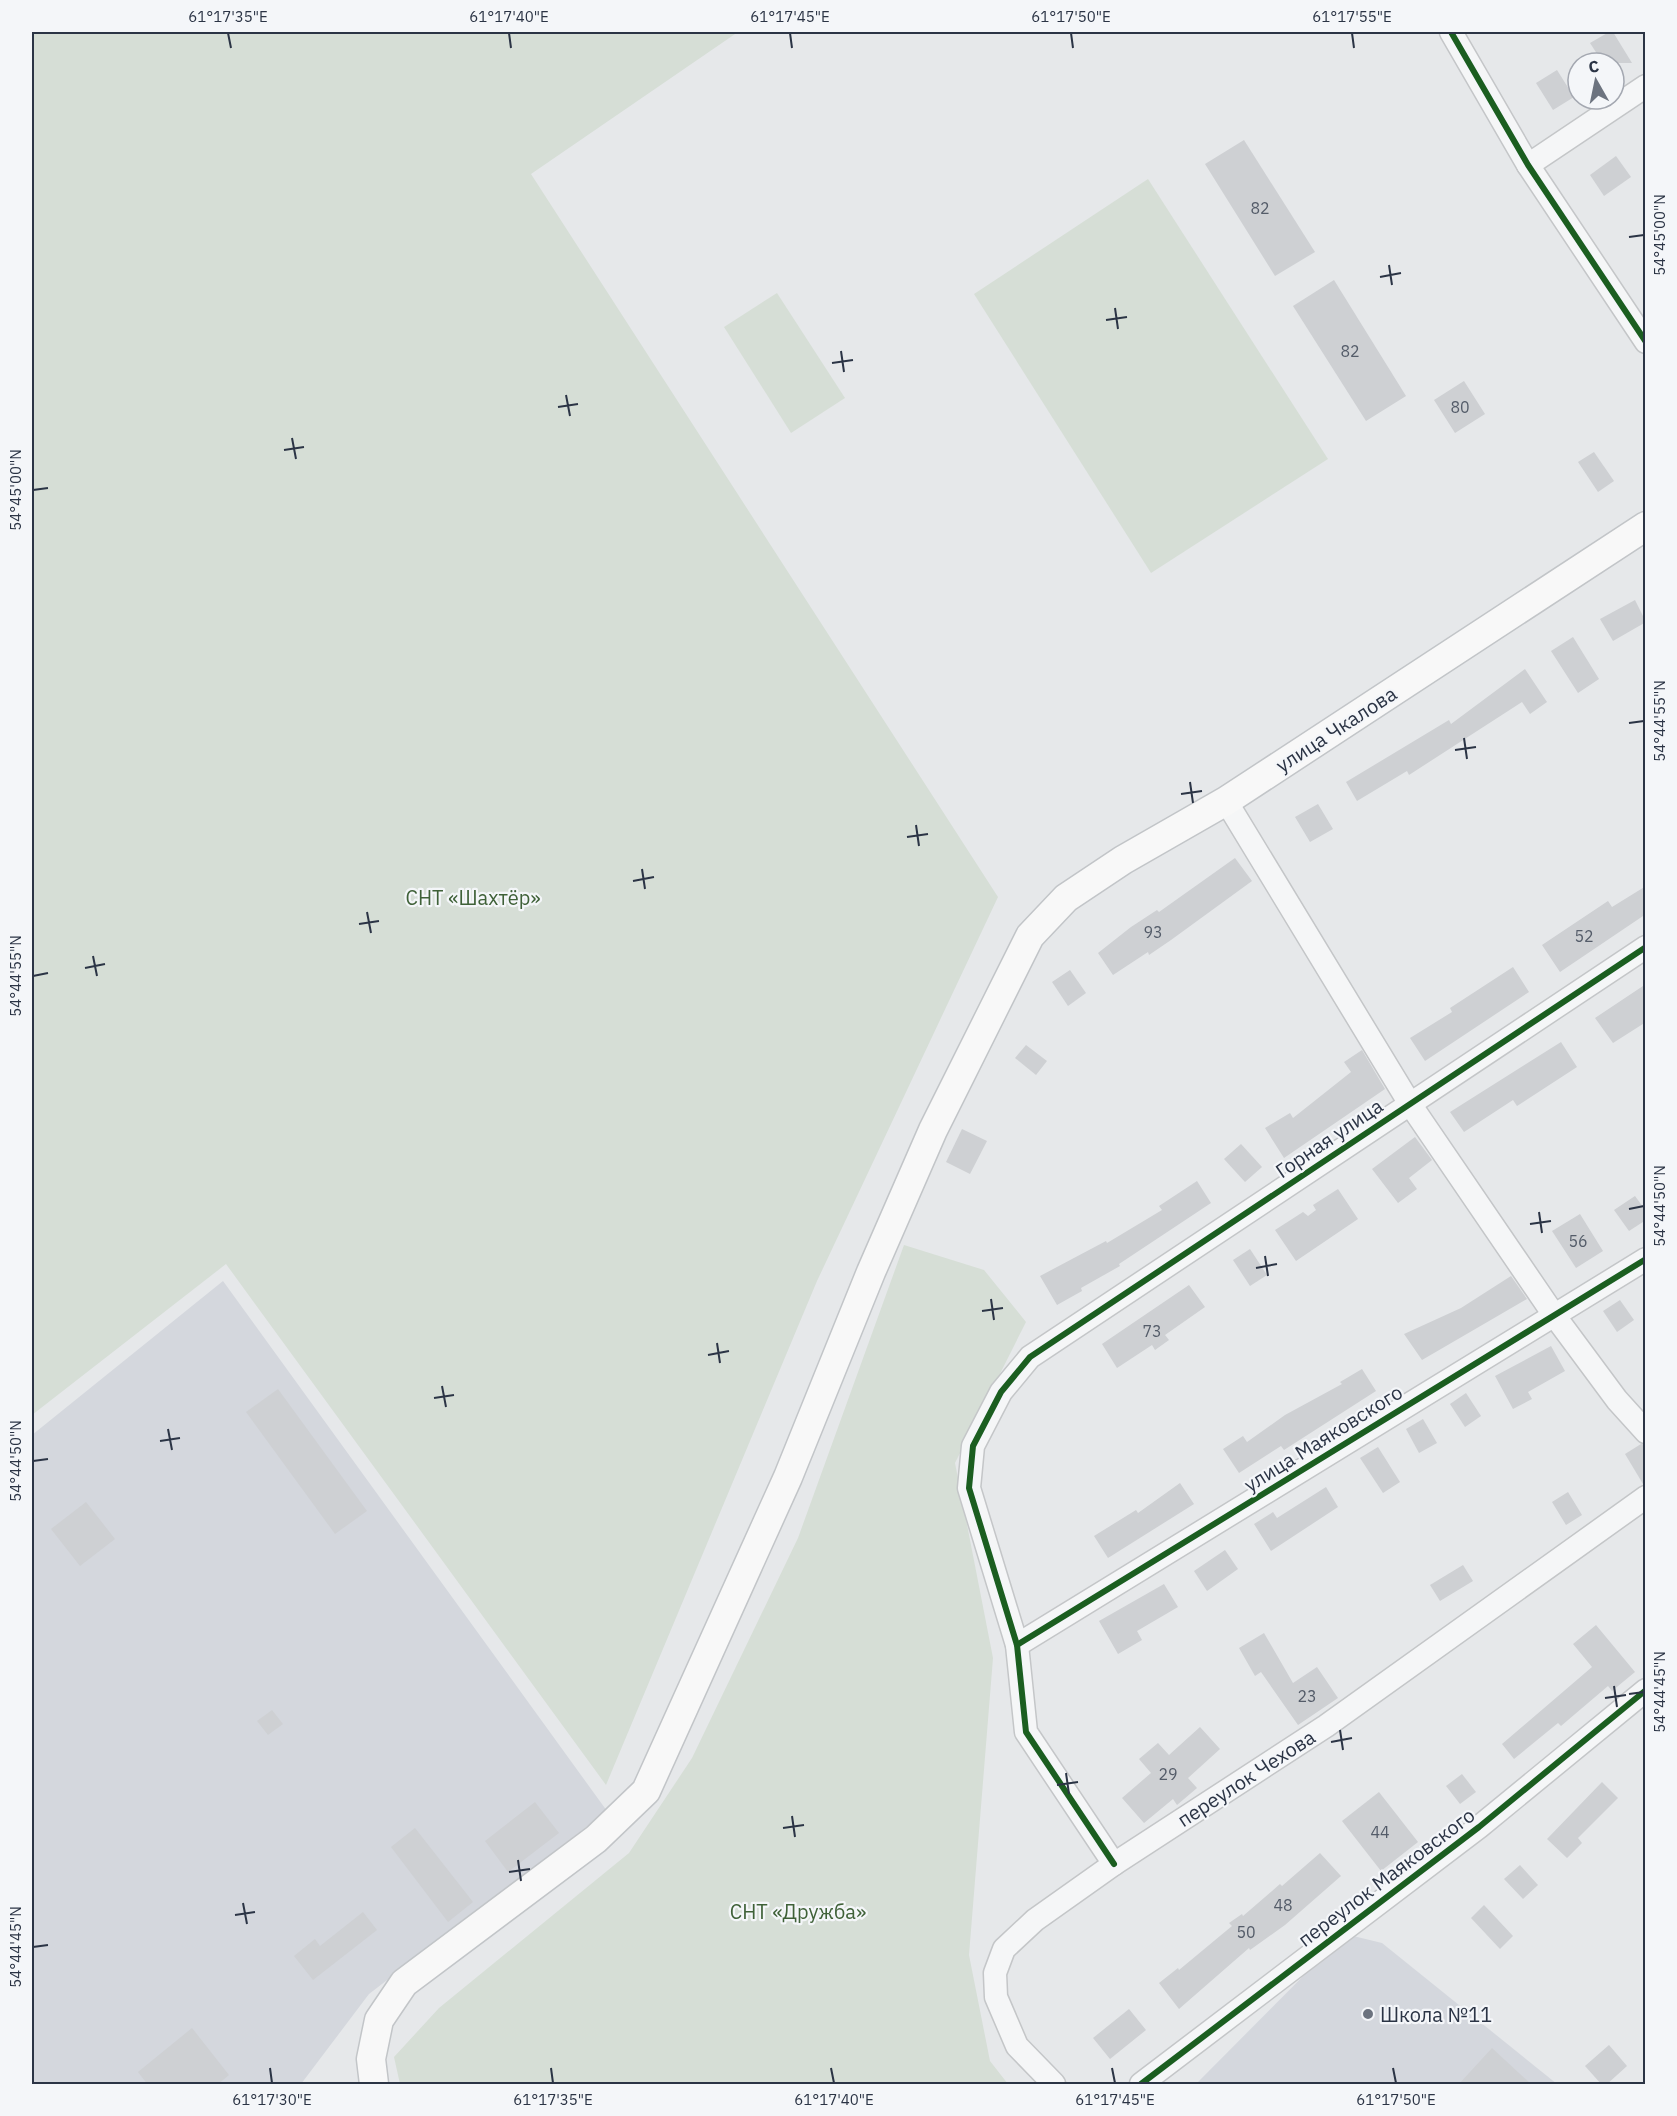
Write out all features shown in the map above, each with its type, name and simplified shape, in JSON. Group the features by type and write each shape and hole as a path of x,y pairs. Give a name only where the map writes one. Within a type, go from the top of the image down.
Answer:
{"main road":[{"name":"улица Чкалова","path":"374,2085 371,2059 379,2020 404,1983 596,1839 646,1791 788,1477 871,1272 933,1130 1030,936 1066,898 1123,860 1226,801 1646,526"}],"street":[{"path":"1451,32 1528,165 1646,342"},
{"path":"1528,165 1646,86"},
{"path":"1226,801 1410,1104 1554,1315 1617,1400 1646,1432"},
{"name":"Горная улица","path":"1114,1864 1026,1732 1017,1645 969,1488 973,1446 1001,1392 1030,1357 1646,947"},
{"name":"улица Маяковского","path":"1017,1645 1646,1259"},
{"name":"переулок Чехова","path":"1054,2085 1017,2046 996,1997 995,1973 1004,1948 1035,1920 1114,1864 1326,1726 1646,1497"},
{"name":"переулок Маяковского","path":"1141,2085 1479,1827 1646,1690"}],"shaded area":[{"path":"223,1281 607,1811 369,1994 301,2084 32,2084 32,1435"},
{"name":"Школа №11","path":"1345,1934 1382,1943 1557,2084 1196,2084"}],"green space":[{"name":"СНТ «Шахтёр»","path":"32,32 738,32 531,174 998,897 817,1281 606,1785 226,1264 32,1415"},
{"path":"1148,179 1328,459 1151,573 974,294"},
{"path":"777,293 845,398 791,433 724,327"},
{"name":"СНТ «Дружба»","path":"904,1245 984,1270 1026,1322 955,1463 993,1658 969,1955 990,2061 1008,2084 400,2084 394,2057 439,2008 629,1853 692,1758 798,1538"}],"building":[{"path":"1613,32 1625,51 1595,51 1590,43"},
{"path":"1626,53 1632,63 1626,63"},
{"path":"1557,70 1566,84 1566,102 1553,110 1536,83"},
{"path":"1244,140 1315,252 1275,276 1205,164"},
{"path":"1616,156 1631,177 1604,196 1590,175"},
{"path":"1334,280 1406,396 1366,421 1293,306"},
{"path":"1464,381 1485,414 1455,433 1434,400"},
{"path":"1594,452 1614,481 1598,492 1578,462"},
{"path":"1635,600 1646,622 1613,641 1600,619"},
{"path":"1573,637 1599,679 1578,693 1551,651"},
{"path":"1525,669 1547,702 1530,714 1522,702 1409,775 1407,771 1357,801 1346,782 1449,720 1451,724"},
{"path":"1318,804 1333,829 1310,842 1295,817"},
{"path":"1235,858 1252,881 1149,955 1148,952 1113,975 1098,953 1131,927 1157,910 1159,912"},
{"path":"1646,886 1646,914 1560,972 1542,945 1608,901 1612,907"},
{"path":"1513,967 1529,992 1425,1061 1410,1038 1452,1012 1450,1008"},
{"path":"1070,970 1086,993 1068,1006 1052,982"},
{"path":"1646,984 1646,1022 1613,1043 1595,1018"},
{"path":"1561,1042 1577,1067 1517,1106 1513,1100 1464,1132 1450,1112"},
{"path":"1026,1045 1047,1061 1036,1075 1015,1058"},
{"path":"1362,1050 1385,1089 1284,1158 1265,1128 1290,1113 1293,1118 1351,1072 1344,1062"},
{"path":"962,1129 987,1141 970,1174 946,1162"},
{"path":"1415,1137 1432,1160 1409,1178 1417,1189 1398,1203 1372,1169"},
{"path":"1241,1144 1262,1167 1245,1182 1224,1159"},
{"path":"1197,1181 1211,1203 1119,1264 1120,1266 1081,1288 1082,1291 1057,1305 1040,1276 1106,1241 1107,1243 1162,1210 1159,1206"},
{"path":"1338,1189 1358,1219 1296,1261 1275,1230 1303,1212 1308,1216 1316,1210 1313,1205"},
{"path":"1635,1196 1646,1211 1646,1220 1629,1231 1614,1210"},
{"path":"1580,1214 1603,1251 1576,1268 1552,1231"},
{"path":"1250,1249 1267,1275 1250,1286 1233,1260"},
{"path":"1511,1276 1527,1299 1422,1360 1404,1334 1461,1308"},
{"path":"1189,1285 1205,1307 1165,1335 1169,1340 1155,1350 1152,1345 1117,1368 1102,1344"},
{"path":"1620,1300 1634,1320 1617,1332 1603,1311"},
{"path":"1551,1346 1565,1371 1528,1392 1532,1399 1513,1409 1495,1376"},
{"path":"1362,1369 1376,1391 1284,1450 1281,1446 1239,1473 1223,1449 1243,1436 1247,1442 1285,1415 1342,1384 1340,1382"},
{"path":"278,1389 367,1511 335,1534 246,1412"},
{"path":"1466,1393 1481,1416 1465,1427 1450,1404"},
{"path":"1423,1419 1437,1443 1419,1453 1406,1429"},
{"path":"1641,1444 1646,1445 1646,1484 1643,1484 1625,1454"},
{"path":"1378,1447 1400,1482 1383,1493 1360,1458"},
{"path":"1180,1483 1194,1504 1108,1558 1094,1536 1136,1510 1138,1513"},
{"path":"1326,1487 1338,1507 1271,1551 1254,1524 1273,1512 1277,1518"},
{"path":"1568,1492 1582,1515 1566,1525 1552,1502"},
{"path":"86,1502 115,1539 80,1566 51,1529"},
{"path":"1225,1550 1238,1569 1207,1591 1194,1571"},
{"path":"1463,1565 1473,1581 1440,1601 1430,1585"},
{"path":"1164,1584 1178,1607 1137,1631 1142,1640 1118,1654 1099,1621"},
{"path":"1596,1625 1635,1672 1612,1691 1608,1686 1561,1726 1558,1723 1514,1759 1502,1744 1592,1667 1573,1644"},
{"path":"1264,1633 1293,1683 1317,1667 1338,1698 1298,1725 1261,1672 1255,1676 1239,1648"},
{"path":"272,1710 283,1724 268,1735 257,1721"},
{"path":"1200,1727 1220,1749 1188,1778 1197,1788 1177,1805 1173,1799 1144,1823 1122,1798 1151,1773 1139,1759 1158,1743 1169,1755"},
{"path":"1462,1774 1476,1792 1460,1804 1446,1786"},
{"path":"1602,1782 1618,1798 1578,1838 1582,1843 1567,1858 1547,1839"},
{"path":"1379,1792 1418,1842 1381,1871 1342,1821"},
{"path":"535,1802 559,1833 508,1872 485,1841"},
{"path":"415,1828 473,1902 448,1922 391,1847"},
{"path":"1320,1853 1341,1876 1285,1925 1250,1950 1249,1948 1179,2009 1159,1983 1178,1968 1179,1970 1232,1926 1229,1923 1242,1914 1243,1916 1280,1884 1282,1886"},
{"path":"1520,1865 1538,1885 1523,1899 1504,1879"},
{"path":"1484,1905 1513,1936 1500,1949 1471,1918"},
{"path":"363,1912 377,1930 313,1980 294,1956 315,1939 320,1946"},
{"path":"1129,2009 1146,2030 1110,2059 1093,2038"},
{"path":"192,2028 229,2075 217,2085 148,2085 138,2072"},
{"path":"1609,2045 1627,2066 1606,2085 1602,2085 1585,2066"},
{"path":"1492,2048 1532,2085 1458,2085"}],"cycle path":[{"path":"1451,32 1528,165 1646,342"},
{"path":"1114,1864 1026,1732 1017,1645 969,1488 973,1446 1001,1392 1030,1357 1646,947"},
{"path":"1017,1645 1646,1259"},
{"path":"1141,2084 1479,1827 1646,1690"}],"place":[{"name":"Школа №11","path":"1368,2014"}]}
